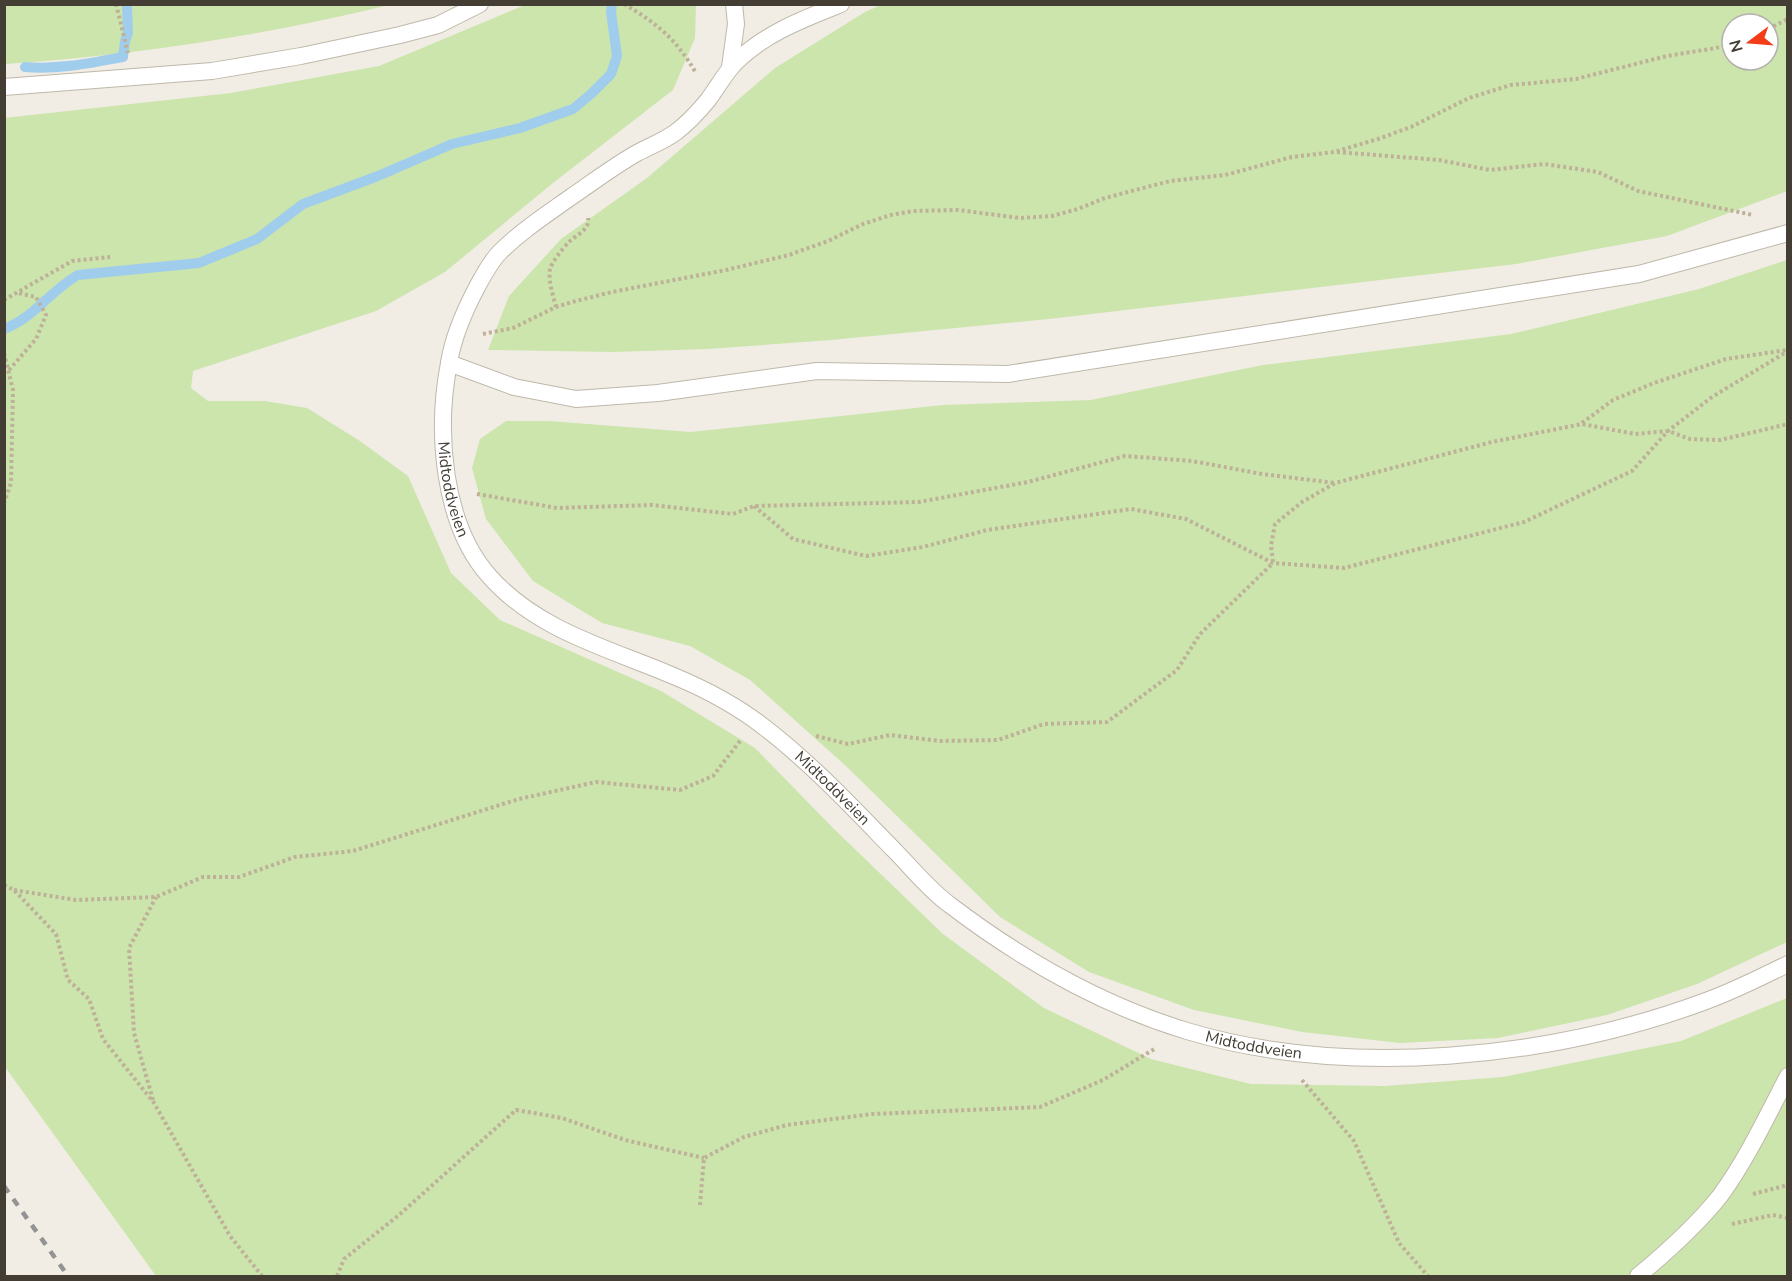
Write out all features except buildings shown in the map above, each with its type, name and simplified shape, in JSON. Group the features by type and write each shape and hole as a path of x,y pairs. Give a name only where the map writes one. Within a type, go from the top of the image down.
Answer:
{"lane":[{"path":"4,87 212,71 301,56 438,25 480,4"},
{"path":"730,67 736,24 734,4"},
{"path":"730,67 758,43 789,26 841,4"},
{"name":"Midtoddveien","path":"730,67 709,98 673,134 633,155 541,219 498,254 464,312 449,363 443,421 445,468 455,514 475,558 486,573 514,599 538,618 681,678 755,720 792,748 827,781 944,901 1028,960 1063,979 1120,1006 1185,1030 1227,1041 1277,1050 1347,1058 1498,1051 1585,1035 1654,1019 1709,1000 1788,963"},
{"path":"449,363 514,387 576,399 658,393 817,370 1008,374 1639,274 1788,233"},
{"path":"1638,1276 1697,1221 1720,1195 1754,1142 1788,1076"}],"path":[{"path":"116,4 135,77"},
{"path":"624,4 666,33 683,51 709,98"},
{"path":"456,339 513,328 556,307 612,292 789,255 828,241 863,224 891,215 913,211 958,210 1020,218 1052,216 1105,198 1170,181 1225,175 1292,157 1334,152 1411,127 1469,98 1511,85 1576,79 1667,56 1720,47"},
{"path":"1334,152 1439,160 1490,170 1544,164 1598,172 1638,191 1765,217"},
{"path":"556,307 551,287 550,268 568,243 585,230 589,222 585,188"},
{"path":"4,300 72,261 110,257"},
{"path":"8,371 36,339 46,315 36,297 18,292"},
{"path":"1582,424 1613,400 1654,383 1726,359 1788,351"},
{"path":"754,506 793,539 866,556 923,547 987,530 1131,509 1186,519 1273,563 1344,568 1524,522 1632,471 1668,431 1712,397 1788,351"},
{"path":"4,353 13,390 11,483 4,503"},
{"path":"1273,563 1271,546 1275,524 1302,502 1335,483 1492,442 1582,424 1635,434 1668,431 1689,439 1720,440 1788,424"},
{"path":"450,490 557,508 652,505 733,513 754,506 919,502 1028,482 1125,456 1192,461 1262,474 1335,483"},
{"path":"813,735 848,744 890,735 940,741 998,740 1044,724 1107,722 1177,670 1200,634 1273,563"},
{"path":"4,885 14,890 76,900 156,897 203,877 239,877 295,857 353,851 519,799 596,782 680,790 713,776 755,720"},
{"path":"14,890 56,934 68,980 89,999 103,1039 154,1103 230,1236 262,1276"},
{"path":"154,1103 134,1033 129,948 156,897"},
{"path":"337,1276 345,1259 399,1215 516,1110 562,1118 625,1140 704,1158 744,1137 787,1125 872,1114 1040,1107 1103,1080 1185,1030"},
{"path":"1277,1050 1354,1141 1399,1243 1428,1276"},
{"path":"700,1205 704,1158"},
{"path":"1697,1221 1725,1225 1773,1215 1788,1218"}],"green space":[{"path":"5,4 389,5 294,26 198,43 5,64"},
{"path":"883,4 1787,5 1787,191 1667,236 1516,264 1049,319 831,340 708,349 613,352 488,350 509,296 561,239 647,178 775,68 865,12"},
{"path":"525,5 696,5 695,38 673,90 553,183 445,272 376,311 193,371 191,388 208,401 265,401 307,408 360,441 408,476 451,573 500,620 661,691 755,748 833,828 943,934 1044,1008 1151,1059 1251,1084 1385,1086 1503,1077 1681,1041 1787,998 1787,1276 156,1276 5,1067 4,118 231,93 379,66"},
{"path":"1787,260 1787,942 1697,984 1607,1015 1498,1038 1400,1043 1302,1032 1194,1010 1089,972 1000,917 846,766 750,680 690,646 602,623 533,581 486,519 472,468 480,439 506,421 549,421 691,432 943,405 1091,400 1263,365 1511,334 1699,289"}],"waterway":[{"path":"25,67 62,67 123,57 128,33 127,4"},
{"path":"4,329 24,318 78,275 199,263 257,239 303,204 378,176 452,144 520,128 573,109 611,74 617,56 612,4"}],"railway":[{"path":"4,1186 68,1276"}]}
